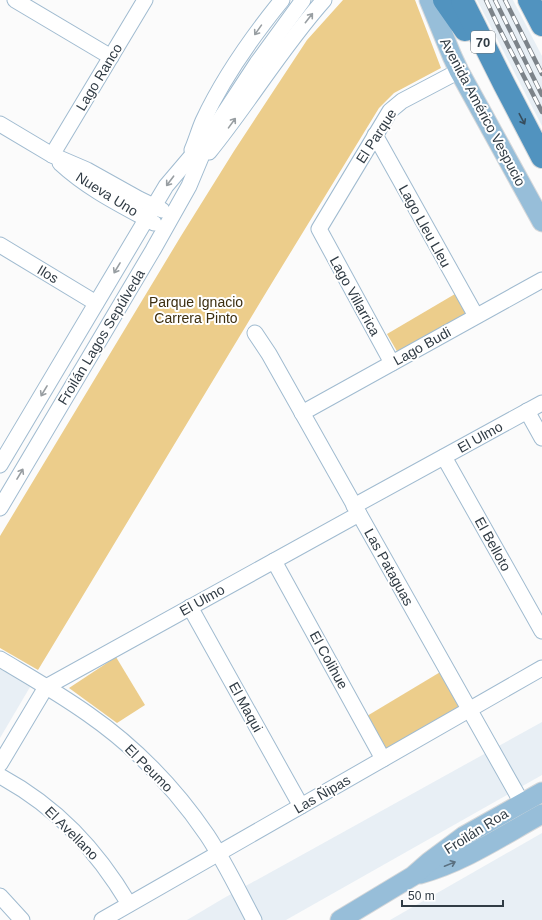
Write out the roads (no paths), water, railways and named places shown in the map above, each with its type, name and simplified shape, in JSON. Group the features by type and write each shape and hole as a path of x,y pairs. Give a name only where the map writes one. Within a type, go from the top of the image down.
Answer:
{"highway":[{"path":"444,0 504,84"},
{"name":"70","path":"462,0 542,157"},
{"path":"529,0 542,25"}],"main road":[{"name":"Avenida Américo Vespucio","path":"429,0 459,71 542,222"},
{"name":"Froilán Roa","path":"340,920 413,876 464,836 542,792"},
{"name":"Froilán Roa","path":"413,876 456,862 542,814"}],"street":[{"name":"Lago Ranco","path":"52,155 145,0"},
{"name":"Froilán Lagos Sepúlveda","path":"0,508 189,186 203,122 223,85 259,29 282,0"},
{"name":"Froilán Lagos Sepúlveda","path":"194,161 257,63 303,0"},
{"name":"Froilán Lagos Sepúlveda","path":"0,465 166,186 227,130 290,42 324,0"},
{"path":"23,2 111,57"},
{"name":"El Parque","path":"319,229 390,111 397,104 459,71"},
{"name":"Nueva Uno","path":"0,124 52,155 87,170 150,213 168,222"},
{"name":"Lago Lleu Lleu","path":"375,135 476,316"},
{"name":"Lago Villarrica","path":"319,229 392,363"},
{"name":"Ilos","path":"2,251 96,303"},
{"name":"Lago Budi","path":"302,413 542,280"},
{"name":"Las Pataguas","path":"254,333 269,354 522,803"},
{"path":"57,368 76,379"},
{"name":"El Ulmo","path":"46,687 274,561 444,457 542,403"},
{"path":"527,411 542,438"},
{"name":"El Belloto","path":"444,457 542,631"},
{"name":"El Colihue","path":"274,561 383,759"},
{"name":"El Maqui","path":"190,607 301,806"},
{"name":"El Peumo","path":"0,659 68,700 102,724 153,770 183,802 207,836 218,853 254,920"},
{"name":"Las Ñipas","path":"102,920 542,668"},
{"path":"0,764 46,687"},
{"name":"El Avellano","path":"0,776 33,796 66,823 101,861 129,904"},
{"path":"0,896 22,920"}],"railway":[{"path":"486,0 542,112"},
{"path":"495,0 542,95"},
{"path":"505,0 542,74"}],"park label":[{"name":"Parque Ignacio Carrera Pinto","path":"196,310"}]}
